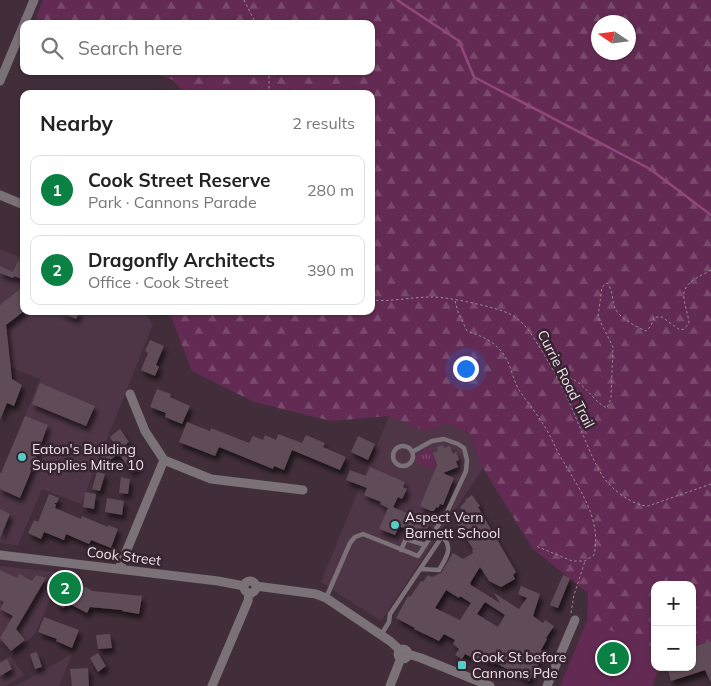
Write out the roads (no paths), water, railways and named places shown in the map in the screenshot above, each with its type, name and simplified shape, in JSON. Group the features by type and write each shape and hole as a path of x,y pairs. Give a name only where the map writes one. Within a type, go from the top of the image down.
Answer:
{"street":[{"path":"26,20 34,0"},
{"path":"0,81 20,34"},
{"path":"0,195 20,203"},
{"path":"130,394 144,431 164,460 212,479 303,490"},
{"path":"119,569 164,460"},
{"name":"Cook Street","path":"0,555 221,581 250,588 307,592 326,598 381,635 403,654 421,658 490,686"},
{"path":"212,686 248,601 250,588"},
{"path":"547,686 574,620"},
{"path":"390,686 403,654"}],"lane":[{"path":"326,598 350,543 355,537 363,534 418,556 446,512 466,470 468,460 464,448 444,439 432,441 412,452"},
{"path":"398,447 408,447 412,452 413,459 408,464 402,466 394,460 394,453 398,447"},
{"path":"381,635 389,622 390,614 447,529"},
{"path":"420,569 439,570 448,554 449,548 442,536"},
{"path":"400,550 406,539 425,545"}],"waterway":[{"path":"397,0 459,41 474,77 650,169 711,215"}],"place":[{"name":"Eaton's Building Supplies Mitre 10","path":"22,457"},
{"name":"Aspect Vern Barnett School","path":"395,525"},
{"name":"Dragonfly Architects","path":"65,588"},
{"name":"Cook Street Reserve","path":"613,658"},
{"name":"Cook St before Cannons Pde","path":"462,665"}]}
